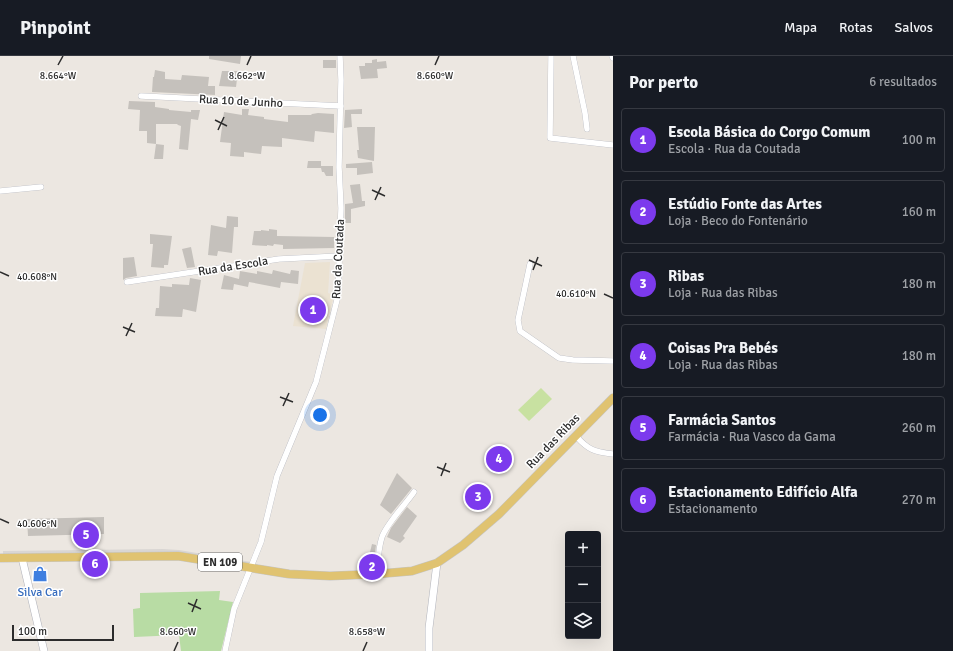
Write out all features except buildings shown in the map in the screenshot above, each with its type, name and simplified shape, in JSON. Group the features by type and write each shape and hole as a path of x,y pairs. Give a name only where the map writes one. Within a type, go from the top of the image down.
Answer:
{"main road":[{"name":"Rua das Ribas","path":"437,563 463,545 499,514 613,398"},
{"name":"EN 109","path":"0,558 178,556 289,574 323,576 412,571 437,563"}],"street":[{"name":"Rua da Coutada","path":"225,651 234,609 252,568 261,542 276,476 316,382 338,296 341,208 339,167 341,106 340,56"},
{"path":"551,56 550,138 613,145"},
{"path":"573,56 587,129"},
{"name":"Rua 10 de Junho","path":"141,96 341,106"},
{"path":"0,191 41,187"},
{"name":"Rua da Escola","path":"127,282 279,259 340,256"},
{"path":"530,264 518,320 520,331 559,358 573,360 613,361"},
{"path":"576,436 582,443 595,452 613,454"},
{"path":"377,574 379,548 382,537 414,492"},
{"path":"22,558 44,651"},
{"path":"429,651 430,622 437,563"}],"shaded area":[{"path":"330,262 328,293 334,295 326,329 293,326 305,263"},
{"path":"179,550 251,562 250,564 171,552 3,554 3,551"}],"green space":[{"path":"541,388 552,399 529,421 518,410"},
{"path":"220,591 219,600 233,602 221,651 181,651 179,635 134,637 133,609 140,608 140,593"}],"place":[{"name":"Escola Básica do Corgo Comum","path":"313,310"},
{"name":"Coisas Pra Bebés","path":"499,459"},
{"name":"Ribas","path":"478,497"},
{"name":"Farmácia Santos","path":"86,535"},
{"name":"Estacionamento Edifício Alfa","path":"95,564"},
{"name":"Estúdio Fonte das Artes","path":"372,567"},
{"name":"Silva Car","path":"40,574"}]}
